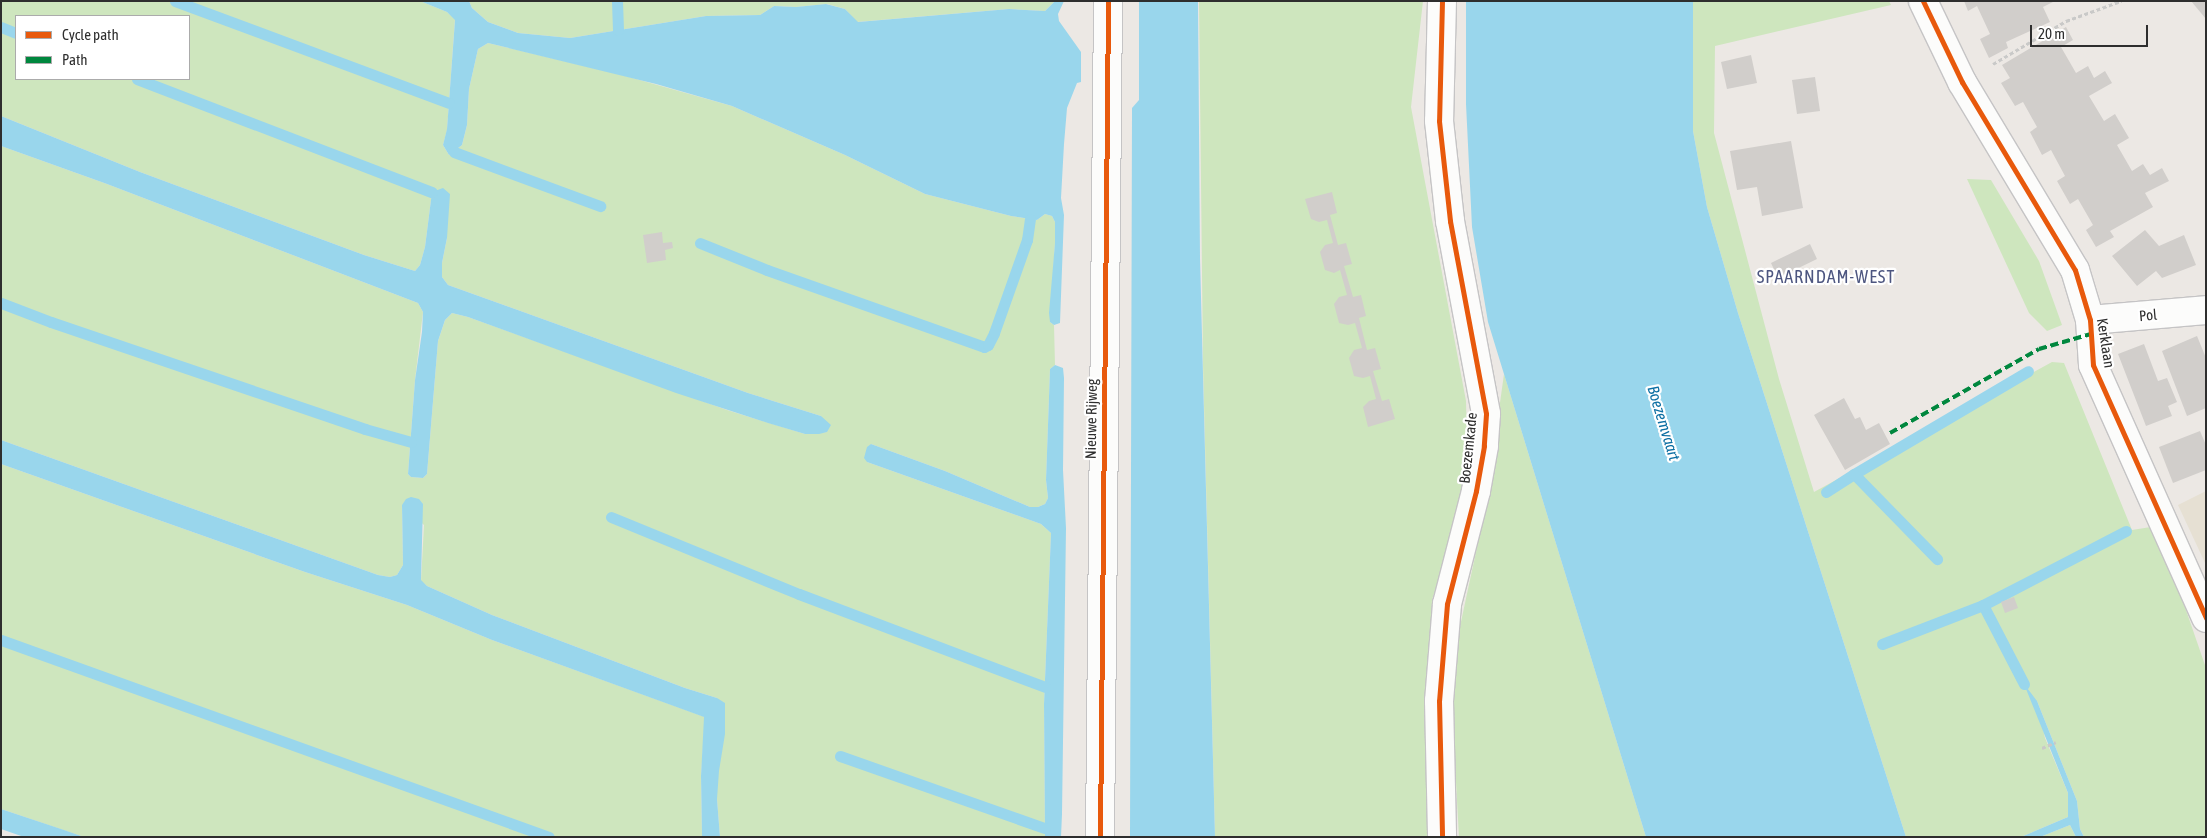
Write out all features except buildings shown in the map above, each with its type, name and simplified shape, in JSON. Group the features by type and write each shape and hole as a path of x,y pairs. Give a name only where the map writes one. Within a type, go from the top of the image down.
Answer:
{"street":[{"name":"Nieuwe Rijweg","path":"1100,837 1108,1"},
{"name":"Boezemkade","path":"1442,1 1440,52 1441,139 1450,221 1486,414 1484,446 1476,491 1447,604 1439,701 1442,837"},
{"name":"Kerklaan","path":"1923,1 1962,82 2075,270 2090,320 2093,365 2206,618"},
{"name":"Pol","path":"2090,320 2206,310"}],"path":[{"path":"1962,82 2066,22 2121,1"},
{"path":"2042,748 2056,742"}],"shaded area":[{"path":"2206,491 2206,565 2178,505"}],"green space":[{"path":"1,1 420,1 447,12 455,19 447,130 443,145 449,155 462,145 467,125 469,89 478,49 488,43 622,75 732,106 845,155 925,194 1011,216 1037,220 1045,214 1052,216 1055,222 1055,243 1050,322 1054,325 1055,365 1050,369 1046,480 1048,498 1045,504 1038,507 1030,507 945,471 871,444 867,462 1041,524 1051,533 1044,704 1045,837 720,837 717,799 717,698 685,688 492,615 427,586 421,581 424,525 402,505 403,565 397,575 390,577 378,575 1,440 1,146 107,184 418,303 423,312 415,380 408,474 411,477 423,478 427,474 438,341 445,320 452,313 468,317 727,410 805,434 827,432 821,416 748,393 448,285 442,277 442,263 447,238 432,192 425,247 420,265 415,271 364,255 140,172 1,116"},
{"path":"469,1 1055,1 1045,11 1009,9 857,22 845,9 827,4 796,7 774,6 760,15 706,16 570,38 518,33 488,22 472,8"},
{"path":"1199,1 1423,1 1411,107 1466,401 1468,484 1432,600 1428,680 1434,837 1215,837 1203,365"},
{"path":"1693,1 1889,1 1891,5 1715,46 1714,133 1779,379 1814,492 2052,362 2064,363 2132,530 2157,526 2206,668 2206,837 2084,837 2080,829 2077,801 2037,701 2045,738 2068,793 2068,817 2021,837 1906,837 1738,313 1707,207 1693,131"},
{"path":"1967,179 1991,180 2039,261 2062,325 2047,331 2029,313"},
{"path":"1504,374 1646,837 1459,837 1450,673 1485,510"},
{"path":"1,464 305,572 407,605 492,640 705,717 701,776 702,837 84,837 1,809"},
{"path":"2070,825 2076,837 2040,837"}],"water":[{"path":"420,1 469,1 472,8 488,22 518,33 570,38 706,16 760,15 774,6 796,7 826,4 845,9 858,22 1009,9 1045,11 1055,1 1064,1 1058,14 1059,21 1081,52 1081,82 1077,83 1067,108 1061,198 1064,215 1060,323 1054,325 1050,322 1049,313 1055,243 1055,222 1052,216 1045,214 1037,220 1011,216 925,194 845,155 732,106 656,84 488,43 478,49 469,89 467,125 462,145 449,155 443,145 447,129 455,20 447,12"},
{"path":"1139,1 1198,1 1200,258 1215,837 1130,837 1132,108 1139,100"},
{"name":"Boezemvaart","path":"1466,1 1693,1 1693,131 1707,207 1738,313 1906,837 1646,837 1488,322 1472,227 1466,104"},
{"path":"1,116 140,172 364,255 415,271 420,265 425,247 432,192 443,188 450,194 447,238 442,263 442,277 448,285 748,393 821,416 831,425 827,432 805,434 676,393 468,317 452,313 445,320 438,341 427,474 423,478 411,477 408,474 415,380 423,312 418,303 107,184 1,146"},
{"path":"1055,365 1063,368 1064,378 1063,470 1066,528 1062,814 1061,837 1045,837 1044,704 1051,533 1041,524 867,462 864,458 867,447 871,444 945,471 1030,507 1038,507 1045,504 1048,498 1046,480 1050,369"},
{"path":"1,440 378,575 390,577 397,575 403,565 402,505 406,499 411,497 419,499 423,504 421,580 427,586 492,615 685,688 717,698 725,703 725,734 717,799 720,837 702,837 701,776 704,717 492,640 407,605 305,572 1,464"},
{"path":"2024,684 2037,701 2077,801 2080,829 2084,837 2076,837 2070,825 2040,837 2021,837 2068,817 2068,793"},
{"path":"1,809 84,837 24,837 1,829"}],"waterway":[{"path":"175,1 449,103"},
{"path":"617,1 618,30"},
{"path":"1,27 15,33"},
{"path":"140,80 432,192"},
{"path":"454,152 600,206"},
{"path":"700,243 767,270 984,347 988,345 994,333 1027,240 1030,219"},
{"path":"1,303 51,322 365,429 411,442"},
{"path":"1854,474 2028,371"},
{"path":"1826,492 1854,474 1937,559"},
{"path":"611,517 799,594 1045,687"},
{"path":"2024,684 1983,605 2126,531"},
{"path":"1882,644 1983,605"},
{"path":"1,640 549,837"},
{"path":"840,756 1045,828"}],"marked path":[{"path":"1890,433 2039,349 2091,334"}],"cycle path":[{"path":"1100,837 1108,1"},
{"path":"1442,1 1439,121 1450,221 1486,414 1484,446 1476,491 1447,604 1439,701 1442,837"},
{"path":"1923,1 1962,82 2075,270 2090,320 2093,365 2206,618"}],"district":[{"name":"SPAARNDAM-WEST","path":"1826,277"}]}
